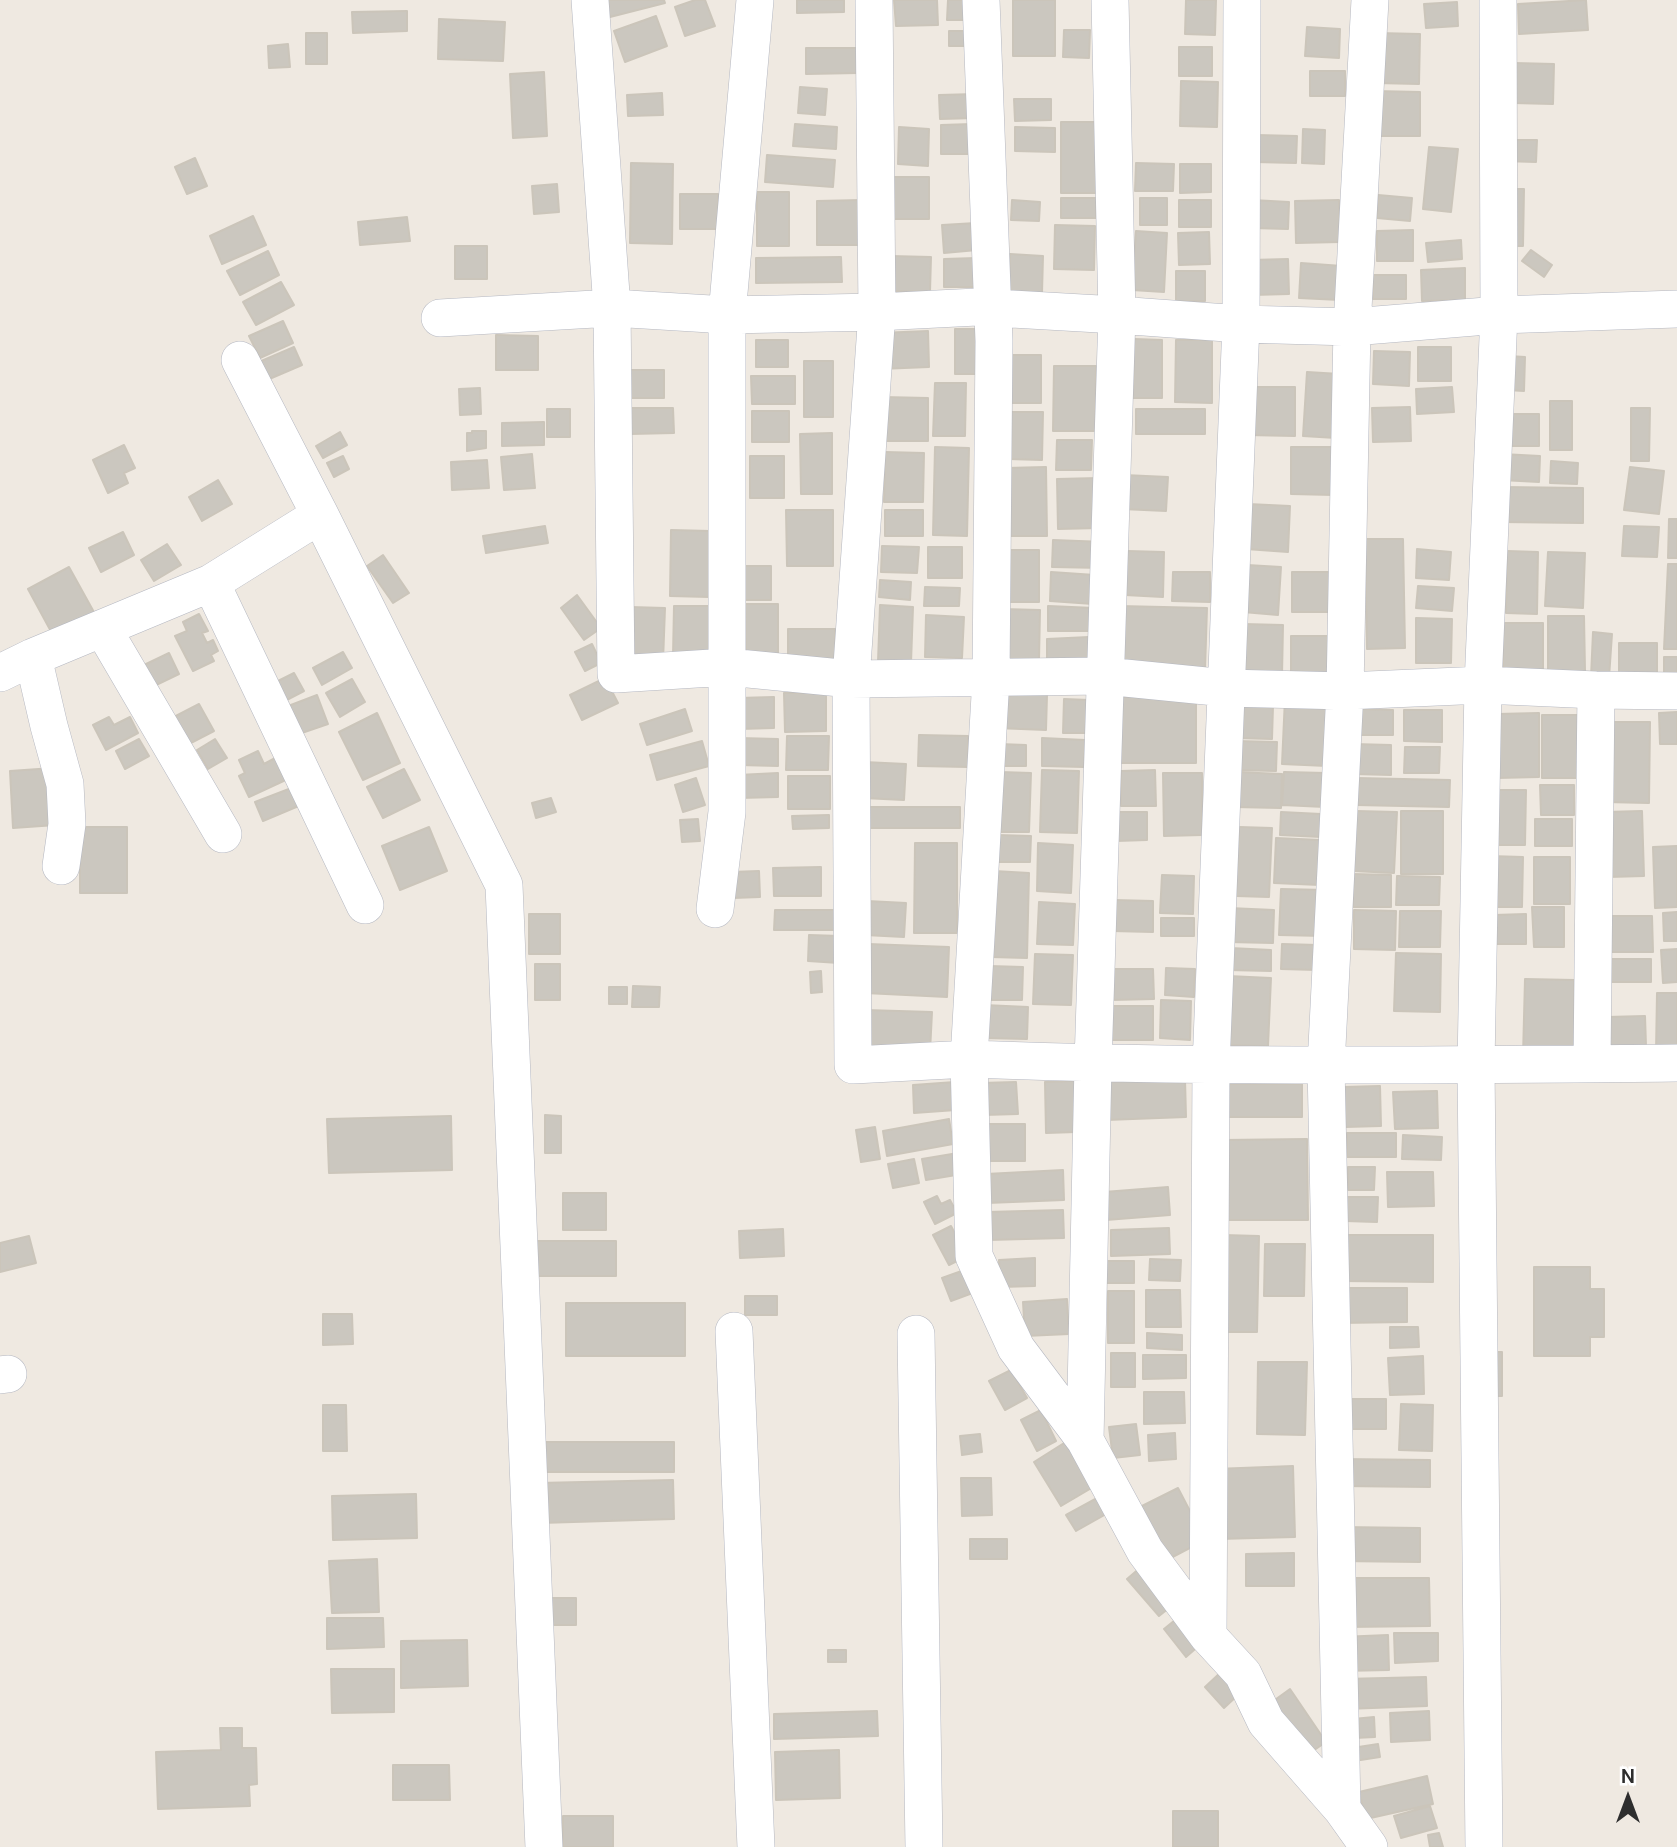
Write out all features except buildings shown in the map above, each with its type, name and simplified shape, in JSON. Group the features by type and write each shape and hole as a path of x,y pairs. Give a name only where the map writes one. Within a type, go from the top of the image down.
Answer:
{"street":[{"path":"590,0 612,308 616,674 729,667 850,679 1105,676 1226,688 1345,691 1483,685 1677,691"},
{"path":"715,909 727,812 727,315 755,0"},
{"path":"874,0 877,312 850,679 853,1065 969,1059 1211,1066 1677,1063"},
{"path":"981,0 994,355 991,678 969,1059 974,1256 1016,1348 1085,1440 1145,1551 1208,1636 1243,1674 1266,1722 1342,1809 1369,1847"},
{"path":"1085,1440 1093,1064 1117,314 1110,0"},
{"path":"1208,1636 1211,1066 1241,324 1242,0"},
{"path":"1342,1809 1326,1066 1345,691 1352,327 1370,0"},
{"path":"1484,1847 1476,1065 1483,685 1499,315 1498,0"},
{"path":"440,318 612,308 727,315 993,308 1241,324 1352,327 1499,315 1677,309"},
{"path":"240,359 504,885 544,1847"},
{"path":"0,673 211,583 320,515"},
{"path":"211,583 365,905"},
{"path":"103,629 223,834"},
{"path":"33,657 65,784 67,824 61,866"},
{"path":"1592,1063 1596,690"},
{"path":"734,1331 756,1847"},
{"path":"916,1334 924,1847"}]}
